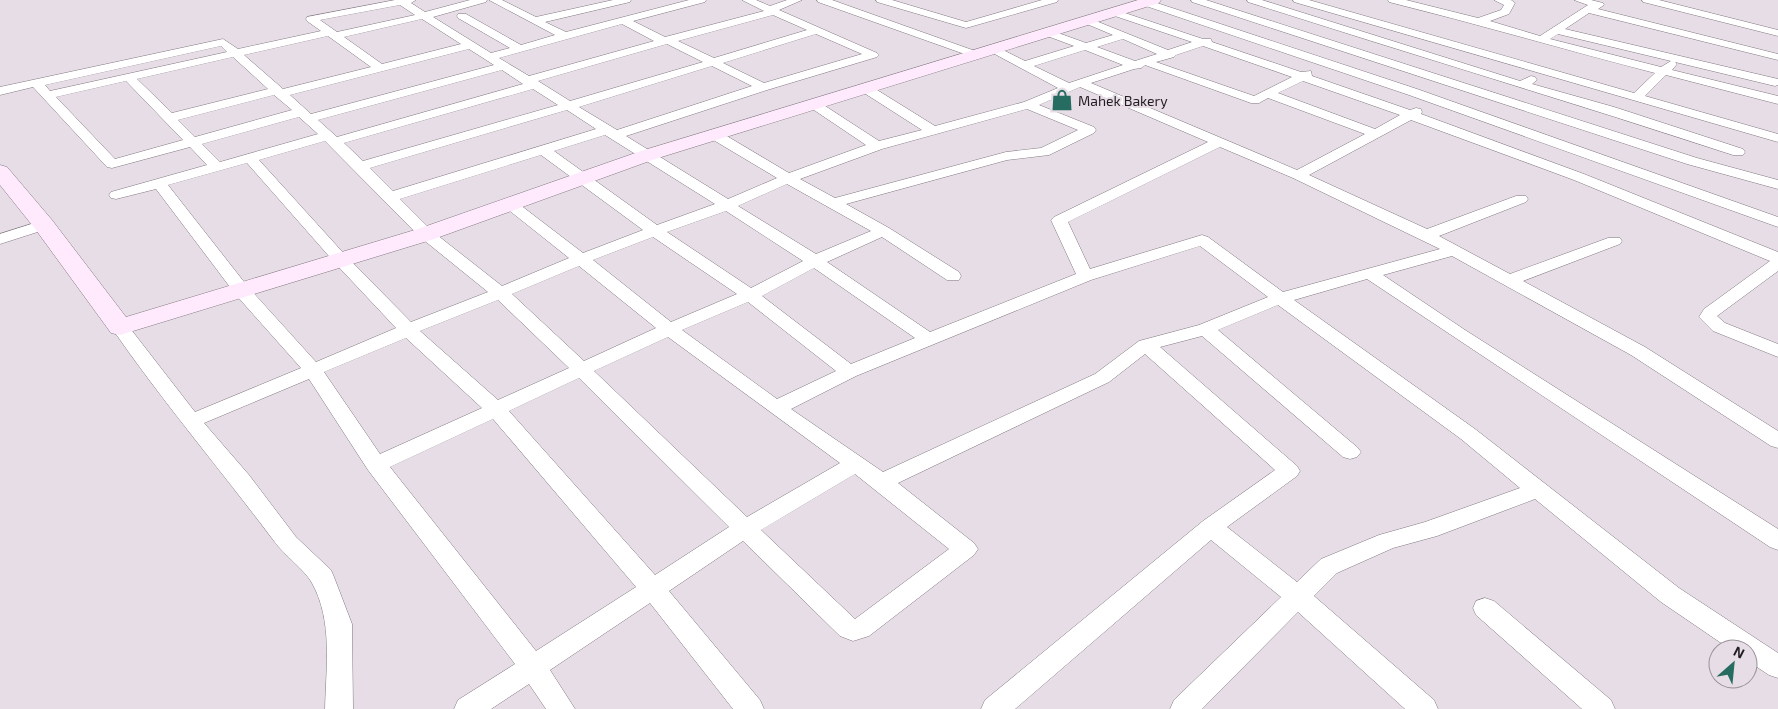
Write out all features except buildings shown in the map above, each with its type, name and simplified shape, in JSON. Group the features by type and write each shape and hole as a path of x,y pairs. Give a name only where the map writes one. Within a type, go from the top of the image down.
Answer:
{"street":[{"path":"49,96 234,52 423,16 482,0"},
{"path":"494,0 564,36"},
{"path":"534,22 626,0"},
{"path":"489,57 700,0"},
{"path":"390,197 544,150 611,133 873,55 747,0"},
{"path":"116,195 250,158 331,139 529,83 665,40 772,11 797,0"},
{"path":"822,0 1023,64 1298,175 1426,236 1510,280 1638,351 1777,439"},
{"path":"881,0 966,25 1053,0"},
{"path":"1196,0 1692,161 1778,185"},
{"path":"1252,0 1738,152"},
{"path":"1298,0 1778,138"},
{"path":"1393,0 1479,21 1541,40 1778,100"},
{"path":"1479,21 1505,12 1510,2 1499,0"},
{"path":"1579,0 1598,5"},
{"path":"1541,40 1588,9 1610,0"},
{"path":"1647,0 1778,33"},
{"path":"380,68 311,19 406,1 423,16 815,261 928,339"},
{"path":"120,328 426,234 648,155 1149,1 1778,222"},
{"path":"566,2 579,10"},
{"path":"1588,9 1778,57"},
{"path":"1113,12 1204,42 1580,178 1778,258"},
{"path":"462,16 520,49"},
{"path":"622,20 713,61 763,87"},
{"path":"1086,20 1170,55"},
{"path":"191,421 581,259 727,205 788,178 877,146 1028,104 1074,86 1263,23"},
{"path":"1556,30 1678,57 1775,82"},
{"path":"360,166 568,106 816,31"},
{"path":"1046,32 1087,47 1255,100"},
{"path":"1023,64 1122,36"},
{"path":"1608,110 1634,97 1678,57 1703,38"},
{"path":"0,92 223,42 360,166 426,234 500,293 583,369 744,529 850,629 856,630 966,548 882,482 776,408 669,329 510,204"},
{"path":"169,118 470,45"},
{"path":"1241,106 1328,64 1362,54"},
{"path":"36,83 112,164 503,66"},
{"path":"1521,84 1548,72"},
{"path":"129,77 217,167"},
{"path":"866,88 932,130"},
{"path":"1268,94 1377,134"},
{"path":"1298,175 1377,134 1408,115 1439,102"},
{"path":"834,203 1006,156 1044,152 1089,130 1028,104"},
{"path":"815,105 877,146"},
{"path":"715,135 883,231 953,276"},
{"path":"1085,276 1059,220 1219,142"},
{"path":"544,150 655,231 750,295 849,372"},
{"path":"250,158 341,260 408,330 496,409 652,588 750,709"},
{"path":"3,181 44,225 191,421 241,480 288,543 322,577 339,624 339,709"},
{"path":"159,183 242,291 313,370 376,465 532,666 561,709"},
{"path":"1426,236 1521,199"},
{"path":"0,239 44,225"},
{"path":"376,465 669,329 750,295 815,261 883,231"},
{"path":"776,408 849,372 1085,276 1202,240 1468,434 1670,595 1778,667"},
{"path":"1510,280 1614,241"},
{"path":"882,482 1102,378 1146,345 1205,329 1280,298 1454,250"},
{"path":"1778,263 1710,313 1708,317 1719,327 1778,351"},
{"path":"1370,273 1459,334 1778,541"},
{"path":"1205,329 1350,452"},
{"path":"995,709 1211,526 1289,471 1146,345"},
{"path":"468,709 744,529 856,464"},
{"path":"1186,708 1328,566 1387,541 1429,530 1537,490"},
{"path":"1211,526 1297,596 1424,709"},
{"path":"1485,608 1601,709"}],"place":[{"name":"Mahek Bakery","path":"1062,100"}]}
